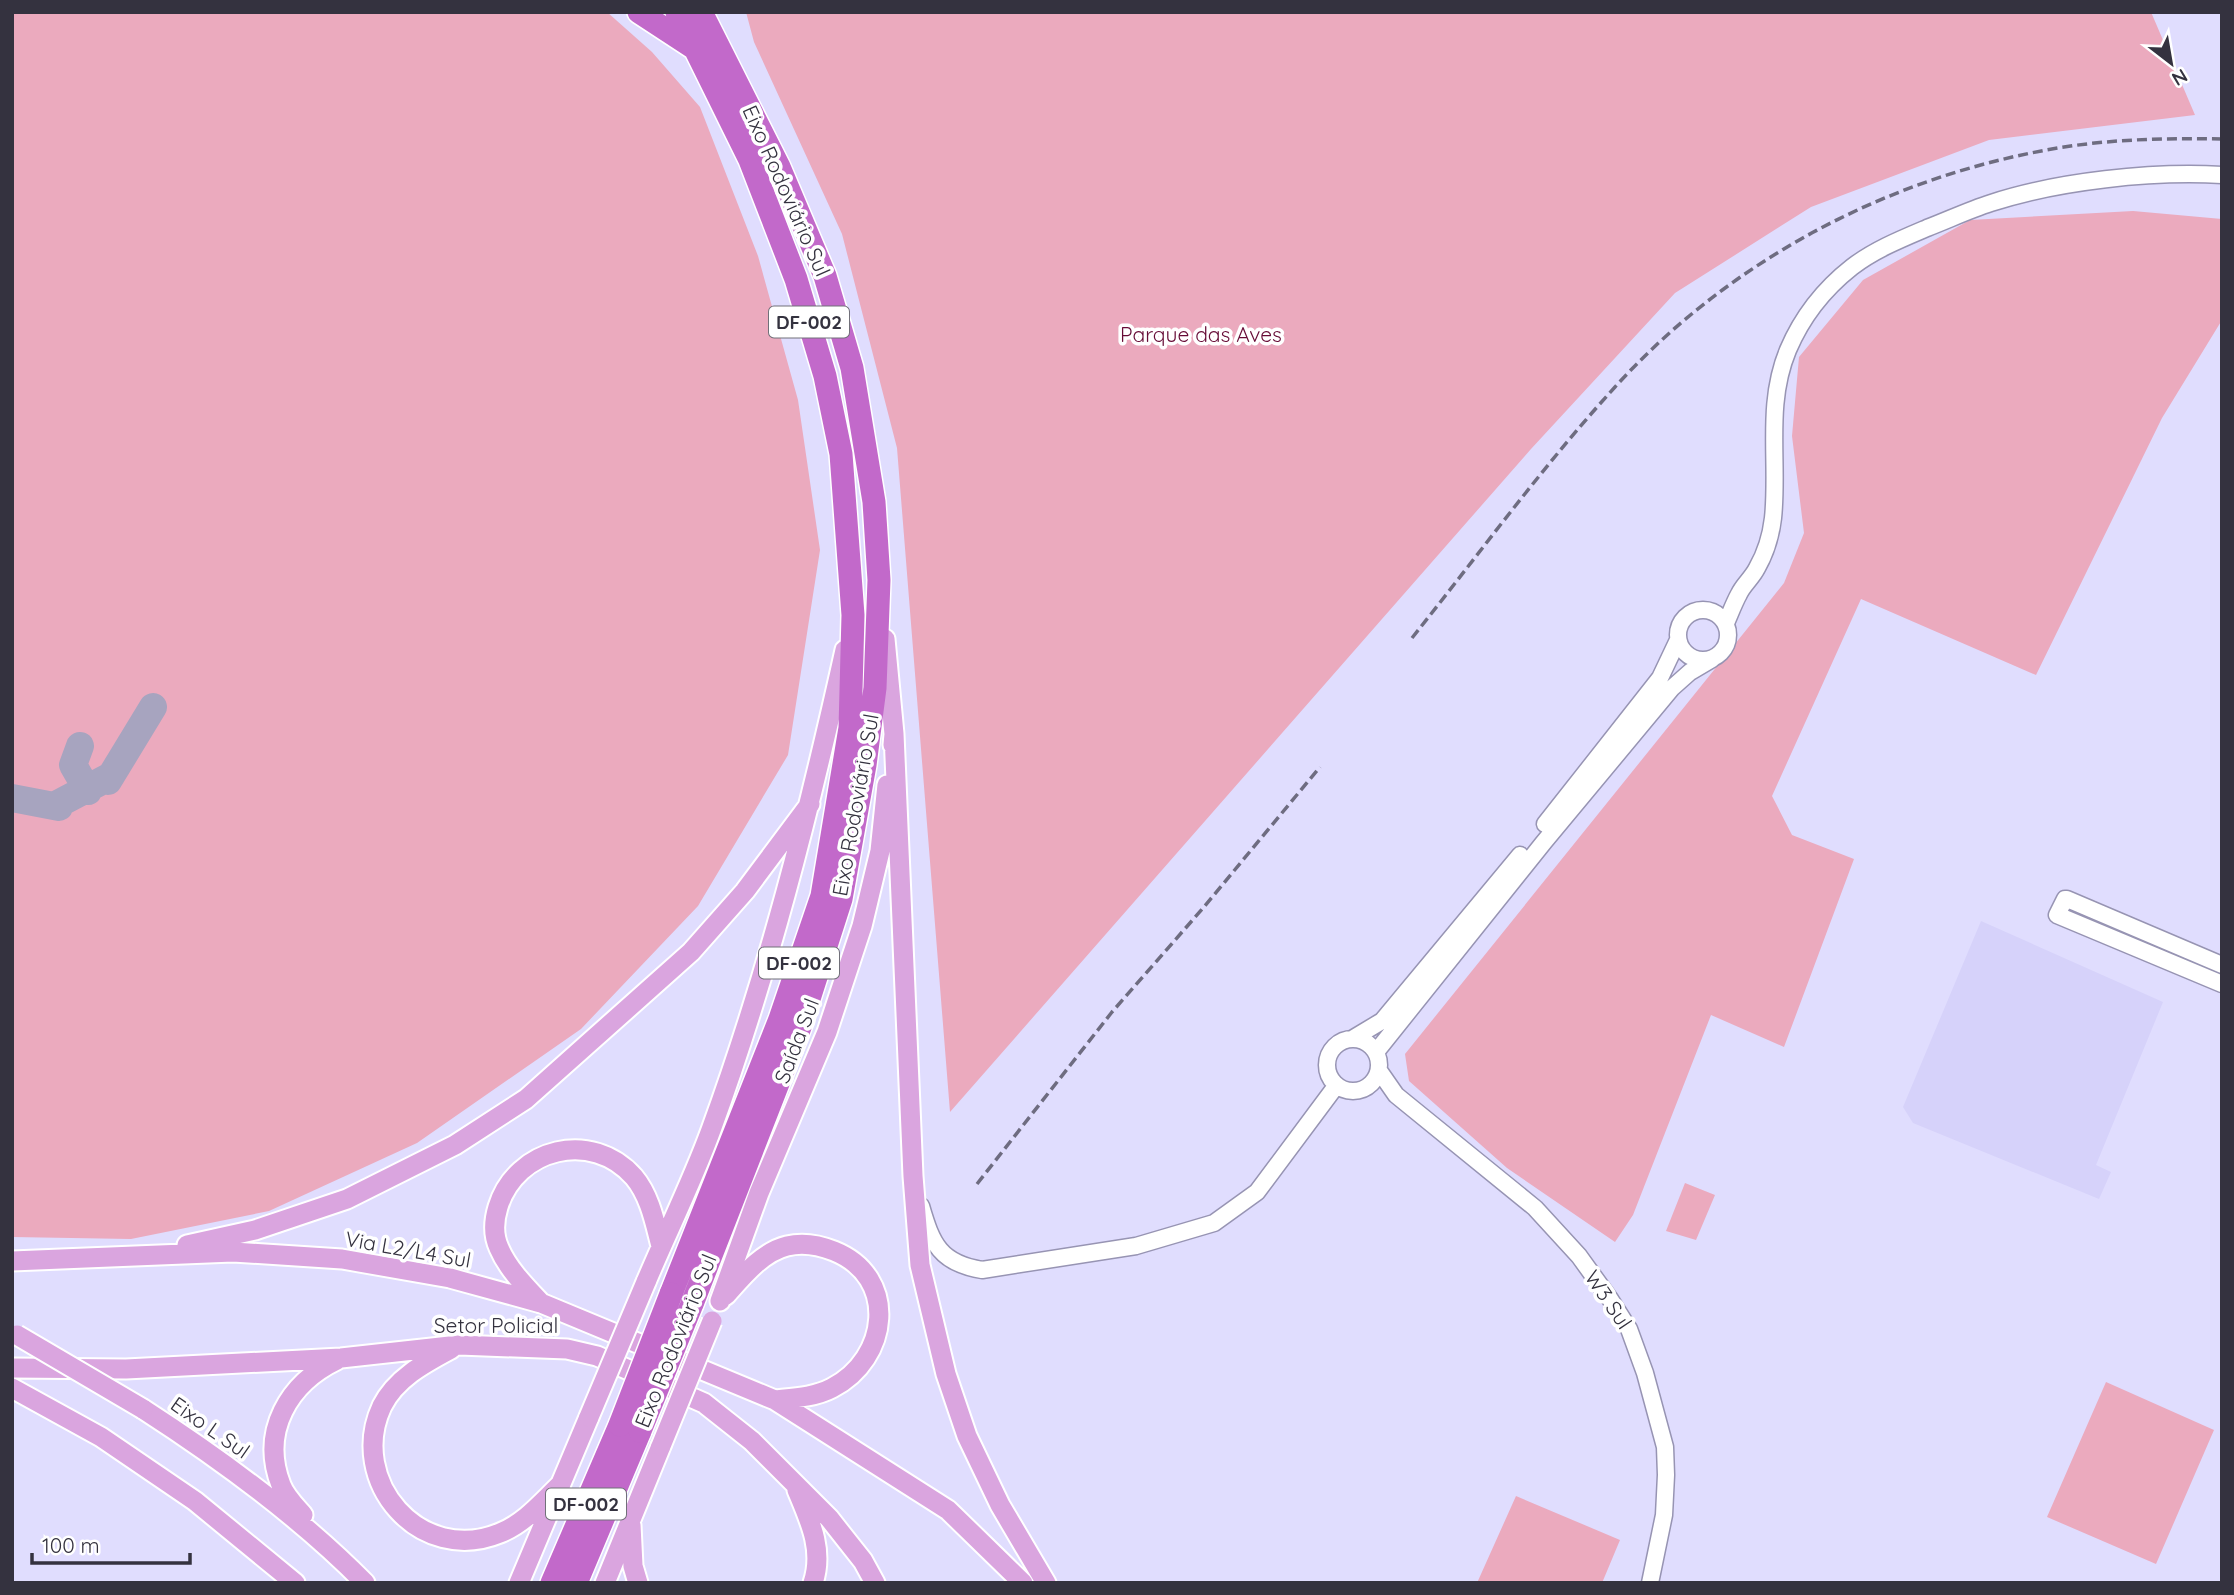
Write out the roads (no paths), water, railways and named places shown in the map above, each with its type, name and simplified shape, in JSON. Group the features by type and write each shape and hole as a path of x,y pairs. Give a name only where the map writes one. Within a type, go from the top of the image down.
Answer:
{"highway":[{"path":"639,12 694,48"},
{"name":"Eixo Rodoviário Sul","path":"677,12 750,160 796,279 825,376 841,454 853,615 850,728 822,896 682,1299"},
{"name":"Eixo Rodoviário Sul","path":"576,1583 630,1428 682,1299 800,1027 841,900 865,765 875,688 879,580 874,502 852,368 825,276 779,167 703,12"},
{"name":"Eixo Rodoviário Sul","path":"552,1583 630,1428"}],"main road":[{"name":"Saída Sul","path":"605,1583 720,1301 759,1193 827,1032 862,926 880,851 894,734 879,580"},
{"path":"520,1583 710,1133 744,1035 810,804 853,615"},
{"path":"894,734 913,1177 920,1265 946,1374 967,1436 1000,1505 1046,1582"},
{"path":"132,1258 255,1230 347,1199 455,1145 526,1099 691,952 745,891 810,804"},
{"path":"541,1303 513,1272 498,1246 493,1220 503,1189 520,1168 549,1152 577,1150 599,1153 621,1165 635,1178 648,1200 661,1246"},
{"path":"720,1301 746,1273 768,1255 789,1245 817,1244 842,1254 861,1269 873,1285 879,1304 878,1332 870,1352 854,1374 831,1389 812,1395 775,1400"},
{"name":"Via L2/L4 Sul","path":"12,1261 233,1252 342,1259 450,1278 541,1303 775,1400 948,1510 1023,1583"},
{"name":"Eixo L Sul","path":"15,1333 200,1446 328,1546 365,1583"},
{"path":"459,1345 422,1365 402,1380 383,1404 373,1433 376,1471 389,1499 401,1516 420,1531 446,1539 472,1540 498,1534 522,1522 561,1483"},
{"name":"Setor Policial","path":"12,1368 126,1369 341,1357 459,1345 567,1349 597,1356 704,1403 752,1441 829,1518 863,1561 873,1583"},
{"path":"328,1546 287,1496 281,1484 275,1462 275,1437 282,1408 298,1387 341,1357"},
{"path":"12,1388 101,1437 195,1501 295,1583"},
{"path":"794,1483 813,1530 818,1553 813,1583"},
{"path":"630,1521 633,1566 638,1583"}],"street":[{"path":"1726,624 1739,592 1757,569 1773,519 1773,425 1777,391 1787,352 1803,320 1836,281 1881,249 1992,203 2037,191 2119,179 2201,174 2222,176"},
{"path":"1710,610 1739,592"},
{"path":"1376,1052 1544,842 1672,688 1690,672 1712,659 1721,653 1729,634 1720,615 1710,610 1689,613 1678,629 1682,650 1690,657 1712,659"},
{"path":"1352,1039 1362,1040 1376,1052 1380,1072 1366,1088 1351,1092 1336,1086 1327,1071 1329,1054 1335,1046 1382,1021 1536,836 1660,678 1678,639"},
{"path":"2222,965 2065,899 2057,915 2222,984"},
{"path":"2085,927 2094,910"},
{"name":"W3 Sul","path":"1380,1072 1396,1095 1535,1208 1579,1256 1629,1329 1645,1373 1665,1447 1664,1515 1650,1583"},
{"path":"913,1177 930,1237 952,1260 964,1267 982,1270 1136,1246 1214,1223 1256,1192 1336,1086"},
{"name":"W3 Sul","path":"1366,1088 1396,1095"}],"railway":[{"path":"1412,638 1537,479 1615,387 1660,341 1709,300 1761,263 1817,230 1874,202 1934,179 1995,161 2099,143 2222,139"},
{"path":"977,1184 1112,1012 1204,907 1320,767"}],"park label":[{"name":"Parque das Aves","path":"1201,335"}]}
